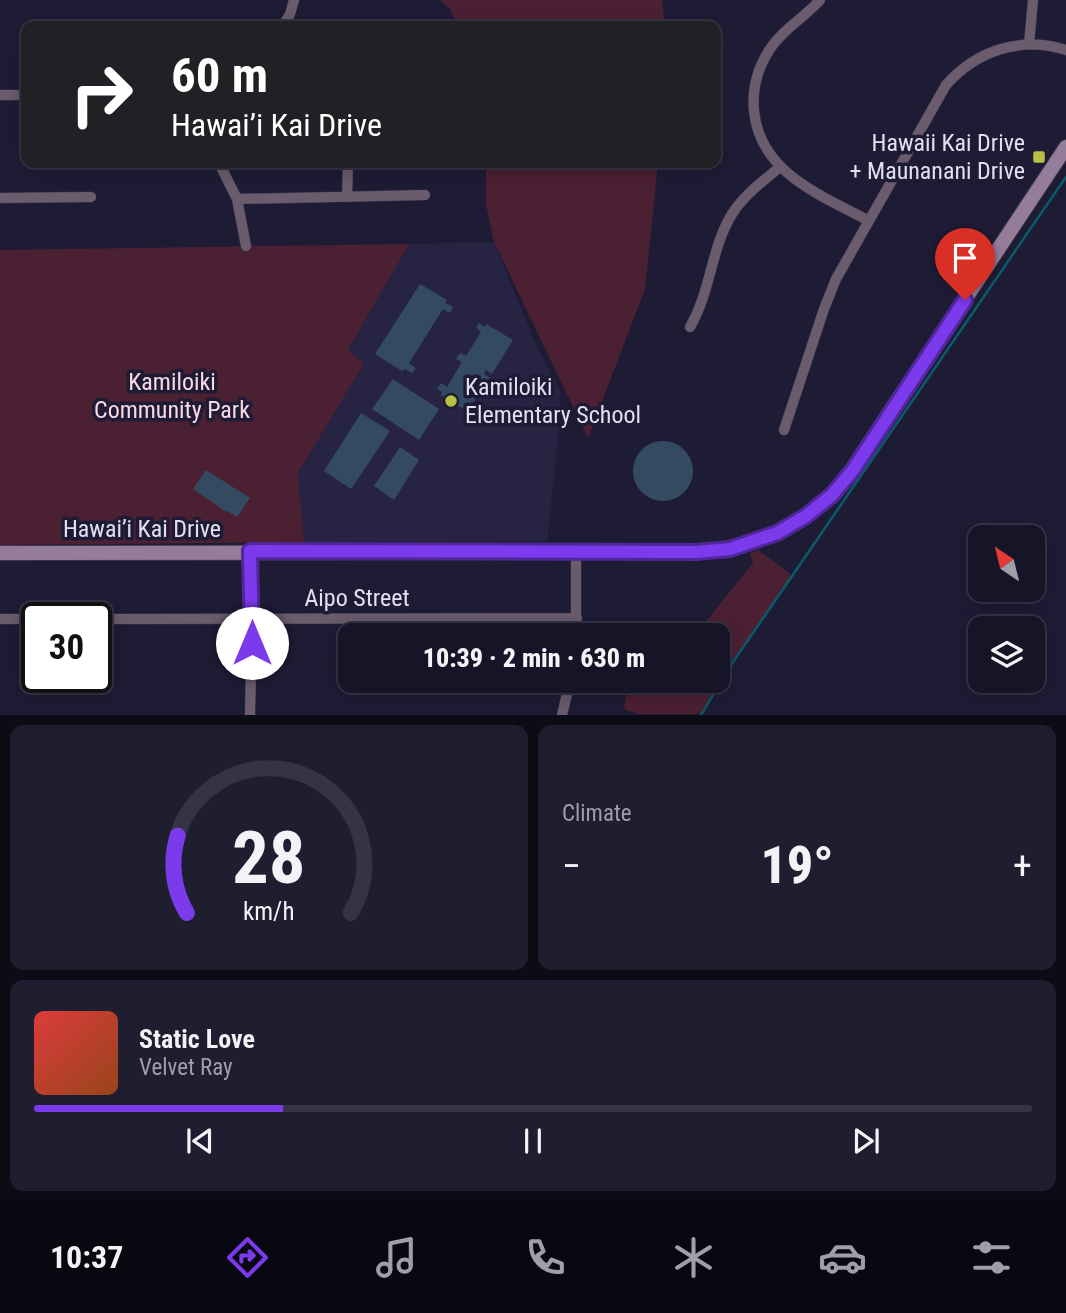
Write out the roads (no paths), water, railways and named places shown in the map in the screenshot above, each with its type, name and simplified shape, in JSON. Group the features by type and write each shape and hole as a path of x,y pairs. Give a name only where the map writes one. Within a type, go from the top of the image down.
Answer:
{"main road":[{"name":"Hawai’i Kai Drive","path":"0,553 696,552 730,549 762,540 799,521 832,495 853,470 1066,147"}],"street":[{"path":"286,21 294,0"},
{"path":"820,0 772,46 764,60 755,83 754,107 758,132 780,167 798,182 869,221"},
{"path":"1029,44 1033,0"},
{"path":"783,430 830,294 941,92 952,78 989,52 1029,44 1066,50"},
{"path":"0,95 21,95"},
{"path":"690,327 701,308 720,239 728,221 745,197 780,167"},
{"path":"222,168 237,199 246,246"},
{"path":"347,196 348,168"},
{"path":"237,199 425,195"},
{"path":"0,198 92,197"},
{"path":"250,551 250,715"},
{"path":"576,552 577,623"},
{"name":"Aipo Street","path":"112,619 577,618"},
{"path":"0,619 21,619"},
{"path":"562,715 567,693"}],"waterway":[{"path":"701,715 733,662 1066,177"}],"place":[{"name":"Hawaii Kai Drive + Maunanani Drive","path":"1039,157"},
{"name":"Kamiloiki Elementary School","path":"451,401"}],"park label":[{"name":"Kamiloiki Community Park","path":"172,396"}]}
